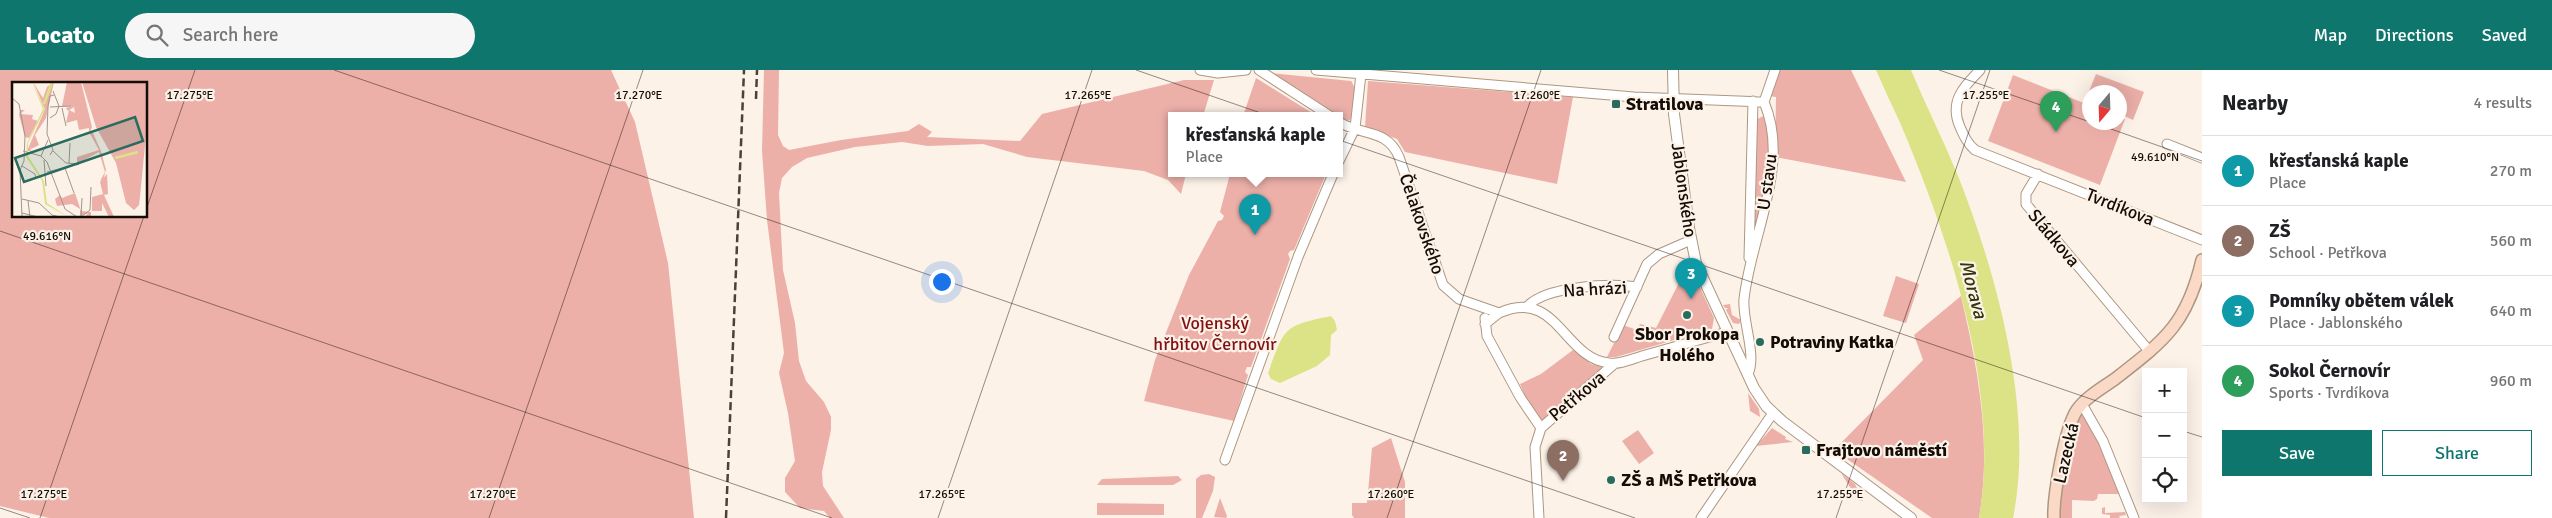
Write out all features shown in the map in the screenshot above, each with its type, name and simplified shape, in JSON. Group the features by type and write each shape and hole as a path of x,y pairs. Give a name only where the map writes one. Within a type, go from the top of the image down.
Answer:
{"main road":[{"name":"Lazecká","path":"2054,518 2055,499 2069,428 2076,412 2082,404 2150,352 2169,334 2183,315 2194,292 2202,260"}],"street":[{"path":"1200,70 1218,73 1246,70"},
{"path":"1259,70 1324,112"},
{"path":"1316,70 1361,74 1434,75 1673,99 1764,102 1776,70"},
{"name":"Jablonského","path":"1673,70 1673,99 1691,240 1701,275 1760,398 1773,413 1912,518"},
{"path":"1980,70 1965,85 1957,99 1956,118 1964,137 1975,150 2038,174"},
{"path":"1343,153 1355,128 1361,74"},
{"name":"U stavu","path":"1750,262 1748,246 1752,101"},
{"name":"U stavu","path":"1748,374 1751,362 1744,309 1750,262 1770,191 1773,124 1764,102"},
{"name":"Čelakovského","path":"1343,124 1386,139 1397,152 1443,286 1459,299 1499,313"},
{"path":"2167,144 2202,158"},
{"name":"Tvrdíkova","path":"2038,174 2202,240"},
{"name":"Sládkova","path":"2038,174 2026,194 2026,204 2150,352"},
{"path":"1225,460 1298,257 1332,177"},
{"path":"1614,337 1652,259 1667,249 1691,240"},
{"name":"Na hrázi","path":"1527,307 1545,295 1566,289 1637,287"},
{"path":"1485,324 1499,313 1511,308 1527,307 1546,316 1596,360 1614,364 1727,332"},
{"path":"1487,309 1485,324 1487,336 1520,397 1541,428"},
{"name":"Petřkova","path":"1539,518 1535,447 1541,428 1614,364"},
{"path":"2082,404 2104,441 2129,500 2134,518"},
{"path":"1701,518 1773,413"}],"green space":[{"path":"0,70 611,70 635,122 668,263 694,518 49,518 0,506"},
{"path":"764,70 779,70 778,135 783,146 789,150 841,140 908,131 919,124 932,132 927,137 1020,141 1042,114 1184,80 1214,80 1204,112 1168,112 1168,177 1185,177 1181,194 1168,180 1144,171 1027,157 983,144 928,146 902,142 855,147 807,158 792,167 782,178 779,193 783,270 795,323 799,361 806,381 824,402 831,417 831,430 822,472 823,486 844,518 830,518 824,511 800,508 785,492 785,478 795,461 788,413 779,373 784,353 767,220 762,151"},
{"path":"1777,70 1851,70 1906,182 1775,157 1776,97 1769,96"},
{"path":"1269,73 1351,81 1355,89 1355,100 1354,111 1350,120 1343,119 1343,112 1332,112"},
{"path":"2096,74 2125,85 2092,85"},
{"path":"2013,75 2082,102 2082,130 2121,130 2100,185 1988,141"},
{"path":"1256,78 1311,112 1244,112"},
{"path":"1368,81 1573,97 1557,184 1405,152 1397,139 1365,127"},
{"path":"2127,86 2144,92 2133,120 2127,117"},
{"path":"1763,116 1767,118 1771,128 1767,191 1753,240 1756,120"},
{"name":"Vojenský hřbitov Černovír","path":"1229,177 1325,177 1294,250 1288,254 1290,259 1251,367 1247,367 1245,372 1248,375 1234,421 1144,401 1155,360 1189,275 1218,221 1222,220 1224,216 1220,212"},
{"path":"1689,263 1714,318 1712,329 1616,357 1607,357 1623,325 1637,330 1640,324 1656,328"},
{"path":"1896,276 1919,284 1906,323 1883,316"},
{"path":"1961,296 1978,379 1984,434 1983,490 1979,518 1932,518 1834,450 1923,360 1914,335"},
{"path":"1730,304 1732,315 1741,320 1739,324 1733,323 1726,310 1728,308 1725,308 1723,305"},
{"path":"1573,350 1591,364 1601,367 1602,373 1541,421 1529,405 1520,384 1541,374"},
{"path":"1748,393 1759,409 1760,417 1750,411"},
{"path":"2080,415 2083,415 2101,444 2119,494 2098,494 2097,499 2094,501 2072,500 2072,518 2059,518 2060,494 2065,466"},
{"path":"1772,428 1786,437 1785,439 1793,442 1756,446"},
{"path":"1638,430 1654,453 1639,464 1622,441"},
{"path":"1391,438 1405,482 1405,518 1354,518 1352,515 1352,503 1367,503 1372,448"},
{"path":"1841,473 1855,484 1863,501 1858,500"},
{"path":"1209,474 1215,477 1213,491 1202,518 1196,518 1196,479 1201,475"},
{"path":"1178,476 1182,480 1173,485 1097,485 1102,479"},
{"path":"1220,498 1227,516 1226,518 1214,517"},
{"path":"1097,503 1164,504 1164,515 1097,515"},
{"path":"2105,507 2105,513 2125,512 2126,515 2119,516 2120,518 2110,518 2110,515 2102,514 2102,508"}],"water":[{"name":"Morava","path":"1876,70 1911,70 1956,171 1985,252 2008,342 2015,387 2019,433 2019,476 2013,518 1979,518 1984,470 1983,420 1977,369 1967,318 1937,218 1901,125"},
{"path":"1331,316 1335,321 1337,330 1331,335 1330,355 1317,366 1280,383 1271,379 1268,373 1282,338 1287,331 1303,323"}],"railway":[{"path":"726,518 744,70"},
{"path":"756,99 757,70"}],"place":[{"name":"Stratilova","path":"1616,104"},
{"name":"Sokol Černovír","path":"2056,132"},
{"name":"křesťanská kaple","path":"1255,235"},
{"name":"Pomníky obětem válek","path":"1691,299"},
{"name":"Sbor Prokopa Holého","path":"1687,315"},
{"name":"Potraviny Katka","path":"1760,342"},
{"name":"Frajtovo náměstí","path":"1806,450"},
{"name":"ZŠ a MŠ Petřkova","path":"1611,480"},
{"name":"ZŠ","path":"1563,481"}]}
